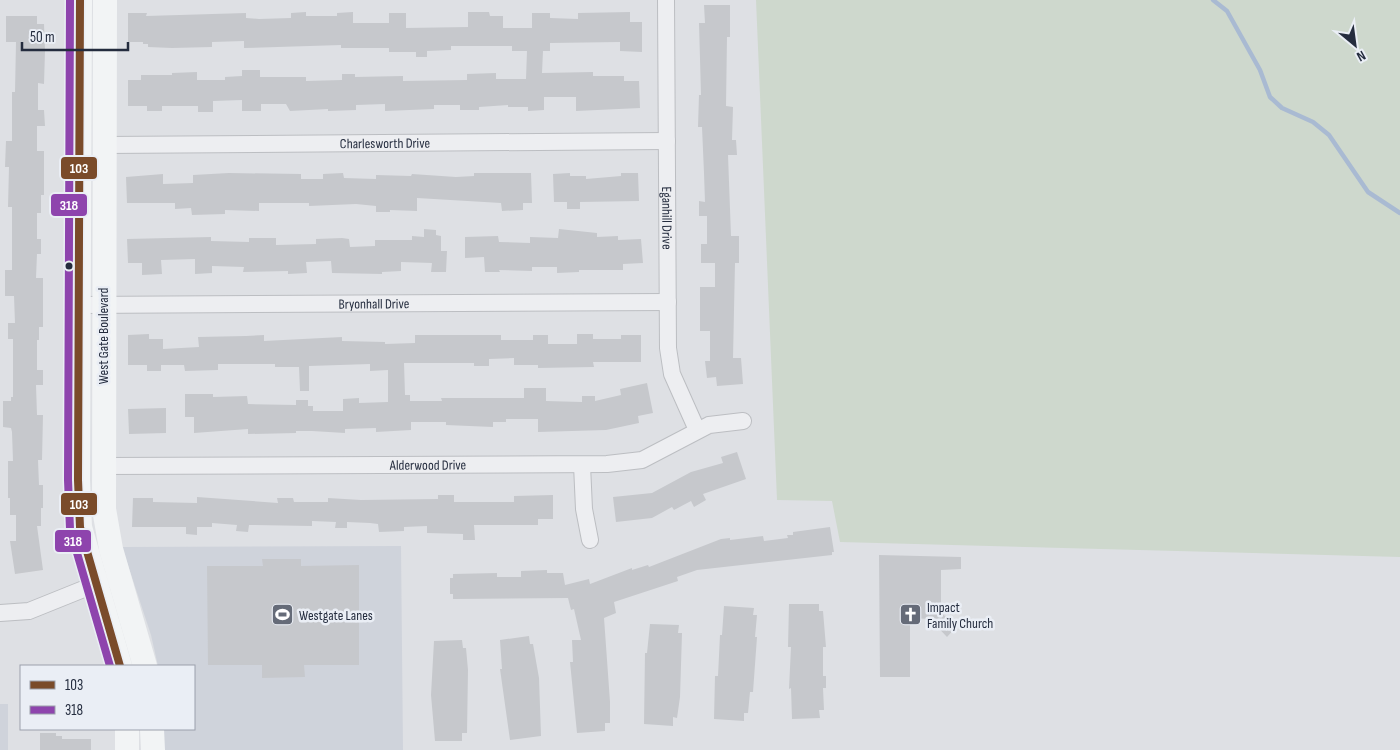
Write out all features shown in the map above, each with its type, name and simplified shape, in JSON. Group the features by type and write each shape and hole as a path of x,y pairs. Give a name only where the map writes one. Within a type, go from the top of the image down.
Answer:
{"main road":[{"name":"West Gate Boulevard","path":"80,0 78,480 80,527 120,665"},
{"name":"West Gate Boulevard","path":"105,0 103,466 106,529 118,577 145,665"},
{"path":"127,730 127,750"},
{"path":"152,730 152,750"}],"street":[{"name":"Eganhill Drive","path":"666,0 669,362 677,388 697,430"},
{"name":"Charlesworth Drive","path":"104,145 667,141"},
{"name":"Bryonhall Drive","path":"79,305 668,302"},
{"name":"Alderwood Drive","path":"103,466 582,465 642,460 671,447 697,430 724,422 743,421"},
{"path":"582,465 584,509 590,540"},
{"path":"0,613 29,611 95,583 118,577"}],"shaded area":[{"path":"756,0 1400,0 1400,557 840,542 832,501 777,500"},
{"path":"401,546 403,750 163,750 163,730 195,730 195,665 158,665 151,635 122,547"},
{"path":"0,704 8,704 8,750 0,750"}],"building":[{"path":"704,5 730,5 730,37 727,37 726,106 733,107 732,140 736,140 737,155 728,155 731,236 739,236 739,263 735,263 733,358 741,358 743,384 717,386 716,377 707,378 705,361 710,361 710,331 700,331 700,287 715,287 715,263 701,263 701,244 707,244 707,216 699,216 699,201 705,202 702,127 698,127 699,95 701,95 699,23 705,23"},
{"path":"306,12 306,16 337,16 337,13 353,12 353,23 389,23 389,13 406,13 406,28 468,27 468,12 489,12 490,16 503,16 503,28 532,28 532,13 550,13 550,18 578,19 578,13 630,12 630,22 642,22 642,52 620,51 620,42 550,43 550,51 543,51 542,73 593,72 593,76 624,76 624,81 639,81 640,108 576,111 576,97 544,97 544,110 528,111 528,107 508,107 508,105 479,107 479,110 460,110 460,105 434,105 434,109 385,111 385,104 356,105 356,110 290,111 286,104 261,104 261,111 242,111 242,100 213,101 213,112 198,112 198,106 162,106 162,111 147,111 147,106 128,106 128,80 141,80 141,75 172,75 172,73 197,72 197,80 225,80 225,77 242,76 242,70 260,70 260,77 306,77 306,81 342,80 342,74 355,74 355,77 403,76 403,81 467,80 467,74 496,73 496,79 526,79 527,51 512,51 512,46 451,46 451,50 427,51 427,57 416,57 416,52 389,52 389,48 341,48 341,45 244,48 244,41 212,42 212,47 172,48 148,47 148,44 143,44 143,42 128,42 128,13 147,13 146,16 246,13 246,18 259,19 291,18 291,13"},
{"path":"6,16 37,16 37,24 44,24 45,51 44,84 38,83 38,110 44,110 45,126 37,126 37,151 44,151 44,195 41,195 41,213 37,213 37,239 41,239 41,254 37,254 36,278 43,278 43,327 39,327 39,340 37,340 37,370 43,370 43,385 36,385 37,415 43,415 42,460 38,460 39,485 43,485 43,508 41,508 41,526 37,526 43,570 15,574 10,541 16,541 16,515 10,515 10,498 8,498 8,461 13,461 12,432 11,428 3,427 3,401 11,401 11,397 13,397 13,339 8,339 8,323 15,323 14,296 5,296 5,270 12,270 12,207 8,207 9,167 5,167 6,141 12,141 12,92 15,92 16,42 6,42"},
{"path":"229,173 301,174 301,179 323,179 323,174 343,173 344,178 376,179 376,175 411,176 412,174 456,177 474,176 474,173 531,173 532,203 523,203 523,210 502,211 501,203 417,198 417,211 390,210 390,212 376,212 376,206 356,204 309,206 309,203 259,203 259,211 225,210 225,214 192,215 191,208 175,209 175,203 127,203 126,177 163,174 163,184 193,183 193,175"},
{"path":"570,173 570,176 586,176 586,179 621,176 621,173 638,173 639,201 580,202 580,209 567,209 567,202 554,202 553,174"},
{"path":"424,229 436,230 436,235 441,236 441,251 447,251 446,272 431,272 432,263 401,262 401,271 382,272 382,274 332,273 331,261 306,262 307,273 288,274 288,271 243,272 244,267 212,266 212,273 195,274 195,259 161,260 162,274 142,275 142,263 128,263 127,239 211,237 211,241 249,242 249,238 276,238 276,245 316,244 316,239 342,238 349,239 350,247 375,246 375,240 412,240 412,236 424,237"},
{"path":"559,229 597,233 597,237 618,236 618,240 641,239 643,263 623,264 623,270 579,270 579,272 557,273 557,267 532,267 532,271 499,270 500,272 485,272 484,257 465,258 465,237 498,236 499,242 530,243 530,237 558,238"},
{"path":"149,334 149,339 163,339 163,349 199,347 198,337 264,335 264,341 342,337 342,341 385,342 385,344 415,343 415,335 501,335 501,340 533,340 533,335 548,335 548,344 577,344 577,334 593,334 593,339 621,339 621,335 641,335 641,362 593,362 594,367 538,368 538,365 514,365 514,358 489,359 489,366 474,366 474,363 404,363 405,395 410,395 410,401 442,401 441,398 524,398 524,388 546,388 546,401 582,402 582,396 595,396 595,401 621,395 620,389 647,383 653,413 638,416 639,423 606,430 538,432 538,419 506,419 506,422 493,422 493,427 446,425 446,422 411,422 411,430 376,432 376,428 345,429 345,433 296,431 296,433 248,434 248,429 194,433 194,417 185,417 185,394 213,394 213,397 247,396 248,404 296,405 296,400 308,400 308,406 313,406 313,411 343,411 343,399 359,398 359,403 388,402 388,370 370,371 370,364 309,366 309,391 300,391 299,367 275,367 275,364 218,364 218,370 185,371 184,365 161,365 161,371 147,371 147,365 128,365 128,335"},
{"path":"166,408 166,433 129,434 128,409"},
{"path":"737,452 746,479 703,494 706,500 694,507 691,501 674,510 672,507 652,518 616,522 613,497 652,493 691,472 723,463 721,457"},
{"path":"438,495 454,495 454,502 514,502 514,496 553,495 553,519 538,519 538,525 474,525 475,540 463,540 463,534 427,533 427,526 404,527 404,531 379,532 378,524 347,522 347,528 335,528 336,522 312,521 312,526 249,525 248,532 236,531 237,525 212,523 212,527 197,527 197,535 186,534 186,527 132,527 133,498 153,498 153,502 197,503 197,497 278,503 277,498 293,498 294,502 328,502 328,498 361,500 438,499"},
{"path":"830,527 834,552 832,552 832,555 697,570 677,577 678,581 614,602 616,613 604,618 610,702 610,723 605,723 605,731 577,733 570,662 573,662 572,640 581,640 574,609 571,610 568,598 453,599 453,594 450,594 450,578 453,578 453,574 497,573 497,577 521,577 521,571 547,570 547,573 563,573 565,585 589,579 590,584 632,568 632,570 648,565 649,567 721,539 730,538 730,540 763,536 764,541 788,538 787,535 793,535 793,532"},
{"name":"Impact Family Church","path":"879,555 961,557 961,569 941,570 941,612 956,627 947,637 930,619 910,618 910,677 880,677"},
{"name":"Westgate Lanes","path":"262,559 301,559 301,566 359,565 359,665 304,665 305,677 262,678 262,665 208,665 207,566 263,566"},
{"path":"789,604 819,604 819,611 823,611 826,647 823,647 823,676 826,676 826,688 823,688 824,710 819,710 820,718 792,719 791,688 789,689 791,647 788,647"},
{"path":"724,606 754,608 753,615 757,615 753,692 750,692 748,713 744,713 744,721 714,719 715,676 718,676 720,635 722,635"},
{"path":"650,624 679,625 678,633 682,633 680,697 677,718 673,717 673,726 644,724 645,653 647,653"},
{"path":"529,636 530,644 533,644 539,678 541,736 510,740 500,669 502,669 500,640"},
{"path":"462,640 463,648 466,648 468,670 467,733 462,733 462,741 435,741 431,695 434,641"},
{"path":"40,733 56,733 56,736 62,736 62,739 91,739 91,750 40,750"}],"waterway":[{"path":"1213,0 1227,11 1260,70 1270,97 1282,108 1313,122 1329,135 1368,192 1400,213"}],"transit line":[{"name":"318","path":"70,0 68,480 70,529 110,665"},
{"name":"103","path":"80,0 78,480 80,527 120,665"}],"place":[{"name":"Westgate Lanes","path":"283,615"},
{"name":"Impact Family Church","path":"911,615"}]}
